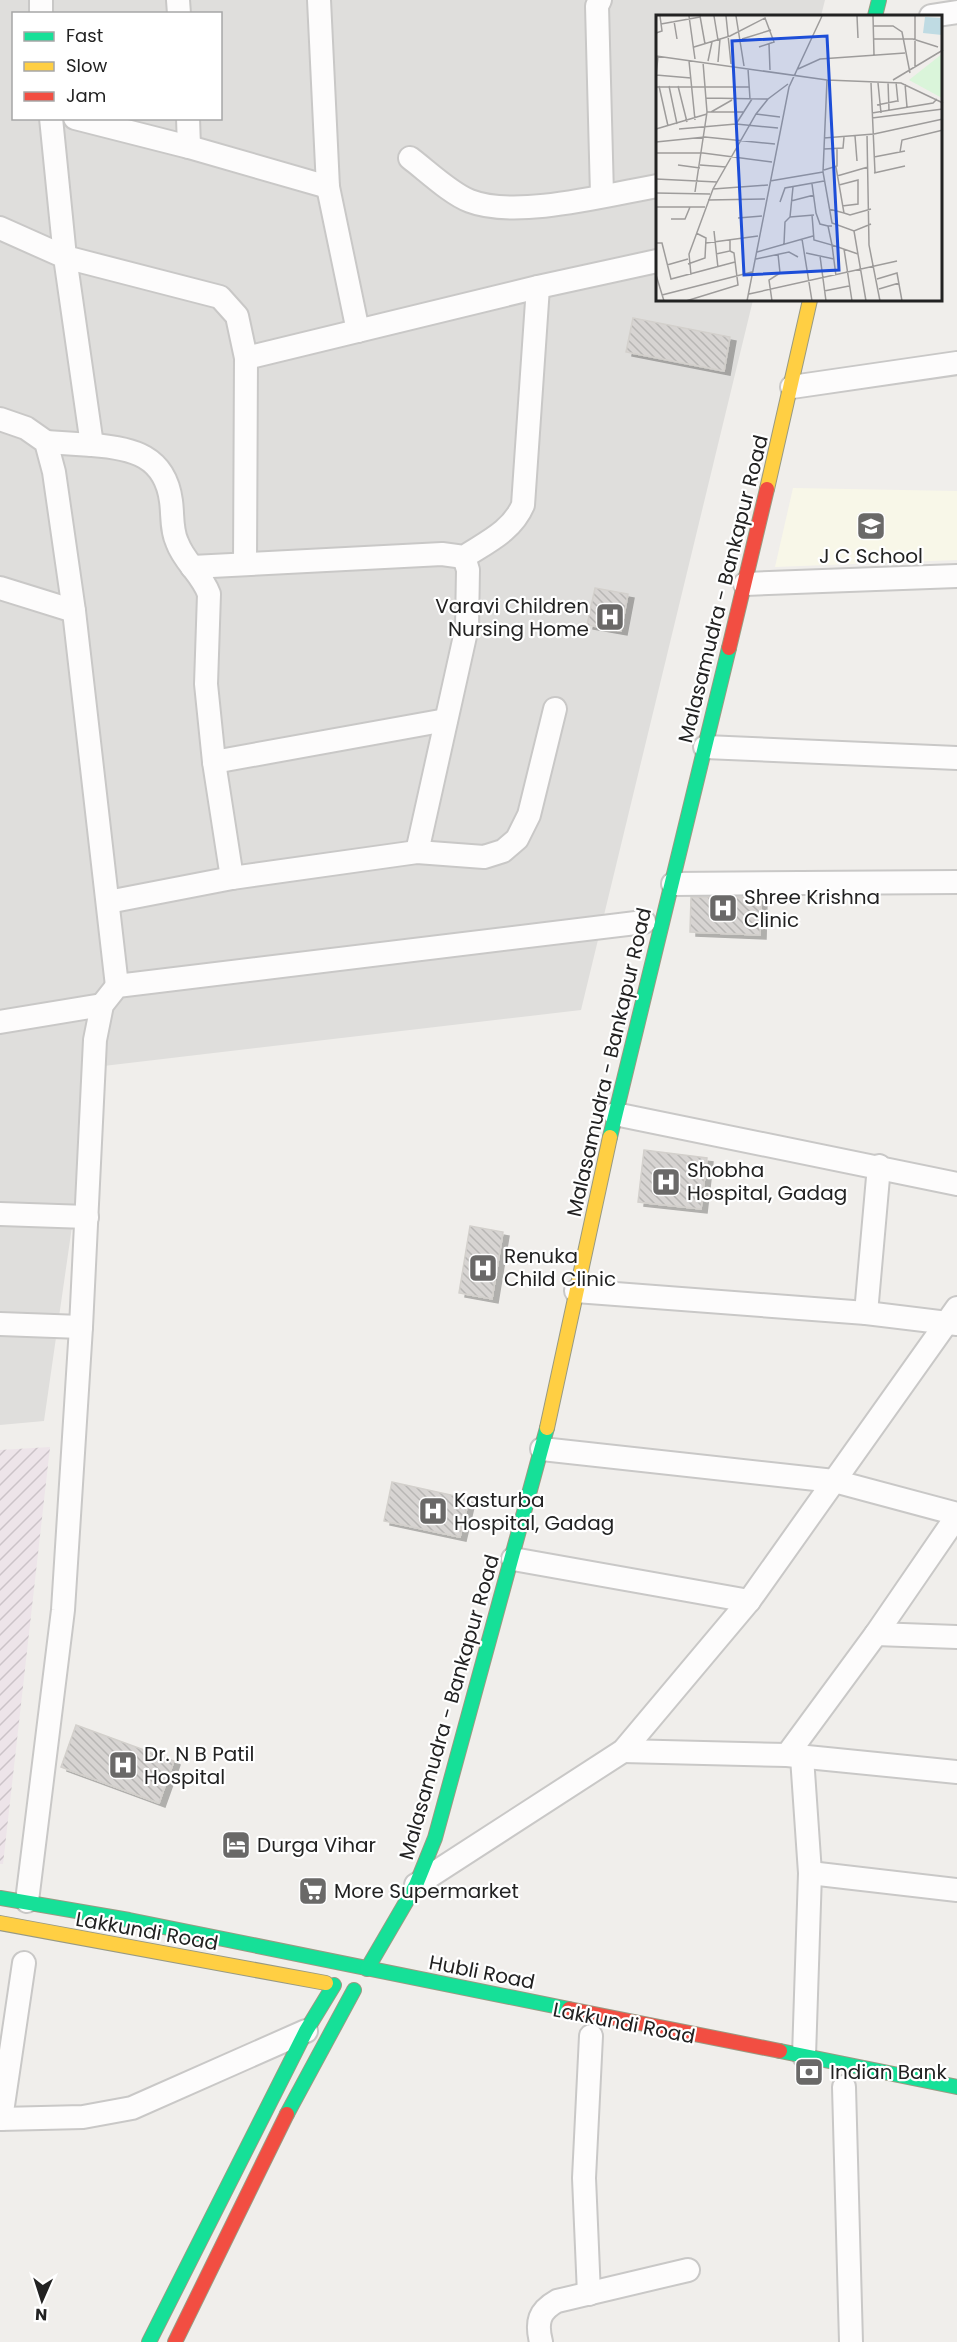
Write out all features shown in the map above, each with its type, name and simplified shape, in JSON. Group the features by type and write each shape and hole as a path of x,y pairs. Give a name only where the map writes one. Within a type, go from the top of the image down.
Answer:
{"main road":[{"path":"875,15 879,0"},
{"name":"Malasamudra - Bankapur Road","path":"175,2342 290,2108 360,1990 367,1969 416,1885 444,1809 542,1449 615,1114 745,585 810,302"},
{"name":"Hubli Road","path":"0,1898 27,1901 957,2087"},
{"name":"Lakkundi Road","path":"0,1923 360,1990"},
{"path":"149,2342 306,2031 355,1950"}],"street":[{"path":"319,0 328,187 358,331"},
{"path":"600,0 597,6 602,195"},
{"path":"938,15 957,12"},
{"path":"51,120 65,257 93,446"},
{"path":"83,120 189,147 328,187"},
{"path":"188,120 189,147"},
{"path":"410,158 467,201 494,208 527,207 656,186"},
{"path":"0,228 65,257 220,297 237,316 246,358 245,564"},
{"path":"246,358 538,286 656,261"},
{"path":"192,567 442,554 464,557 509,527 517,518 523,505 538,286"},
{"path":"792,387 957,363"},
{"path":"0,419 26,428 46,442 116,447 135,453 153,462 165,475 176,542 205,583 209,594 206,684 214,762 232,878"},
{"path":"27,1901 63,1610 81,1327 95,1040 102,1005 117,986 74,611 54,472 46,442"},
{"path":"417,852 467,627 468,570 464,557"},
{"path":"745,585 957,576"},
{"path":"0,588 74,611"},
{"path":"108,902 232,878 417,852 484,857 503,851 517,839 530,815 555,709"},
{"path":"214,762 446,720"},
{"path":"705,747 957,758"},
{"path":"673,884 957,882"},
{"path":"117,986 644,922"},
{"path":"0,1022 102,1005"},
{"path":"615,1114 957,1184"},
{"path":"866,1313 879,1167"},
{"path":"0,1214 87,1217"},
{"path":"576,1291 954,1318"},
{"path":"416,1885 623,1751 749,1601 954,1318"},
{"path":"0,1324 81,1327"},
{"path":"542,1449 834,1481 957,1515 794,1756 810,1872 804,2055"},
{"path":"513,1559 749,1601"},
{"path":"876,1634 957,1637"},
{"path":"623,1751 794,1756 954,1770"},
{"path":"810,1872 957,1890"},
{"path":"24,1962 1,2119 83,2117 132,2108 306,2031"},
{"path":"589,2294 584,2178 590,2036"},
{"path":"844,2086 851,2342"},
{"path":"541,2342 538,2319 544,2308 557,2301 688,2270"}],"shaded area":[{"path":"0,0 825,0 821,15 656,15 656,302 753,302 581,1010 95,1067 44,1421 0,1425"},
{"name":"J C School","path":"793,488 957,491 957,560 775,567"},
{"path":"50,1447 3,1864 0,1864 0,1450"}],"building":[{"path":"633,318 730,337 724,371 626,352"},
{"path":"595,588 628,594 621,631 587,625"},
{"path":"691,897 761,897 760,935 690,932"},
{"path":"644,1150 707,1158 701,1209 638,1202"},
{"path":"470,1226 503,1232 492,1299 459,1293"},
{"path":"392,1482 469,1499 460,1537 384,1521"},
{"path":"76,1725 174,1761 159,1803 61,1767"}],"traffic: fast":[{"path":"875,15 879,0"},
{"path":"610,1137 729,648"},
{"path":"367,1969 416,1885 435,1838 547,1428"},
{"path":"0,1898 129,1920 569,2009"},
{"path":"149,2342 306,2031 334,1985"},
{"path":"287,2114 354,1990"},
{"path":"780,2051 957,2087"}],"traffic: slow":[{"path":"767,489 810,302"},
{"path":"547,1428 610,1137"},
{"path":"0,1923 326,1983"}],"traffic: jam":[{"path":"729,648 767,489"},
{"path":"569,2009 780,2051"},
{"path":"175,2342 287,2114"}],"place":[{"name":"J C School","path":"871,526"},
{"name":"Varavi Children Nursing Home","path":"610,617"},
{"name":"Shree Krishna Clinic","path":"723,908"},
{"name":"Shobha Hospital, Gadag","path":"666,1182"},
{"name":"Renuka Child Clinic","path":"483,1268"},
{"name":"Kasturba Hospital, Gadag","path":"433,1511"},
{"name":"Dr. N B Patil Hospital","path":"123,1765"},
{"name":"Durga Vihar","path":"236,1845"},
{"name":"More Supermarket","path":"313,1891"},
{"name":"Indian Bank","path":"809,2072"}]}
